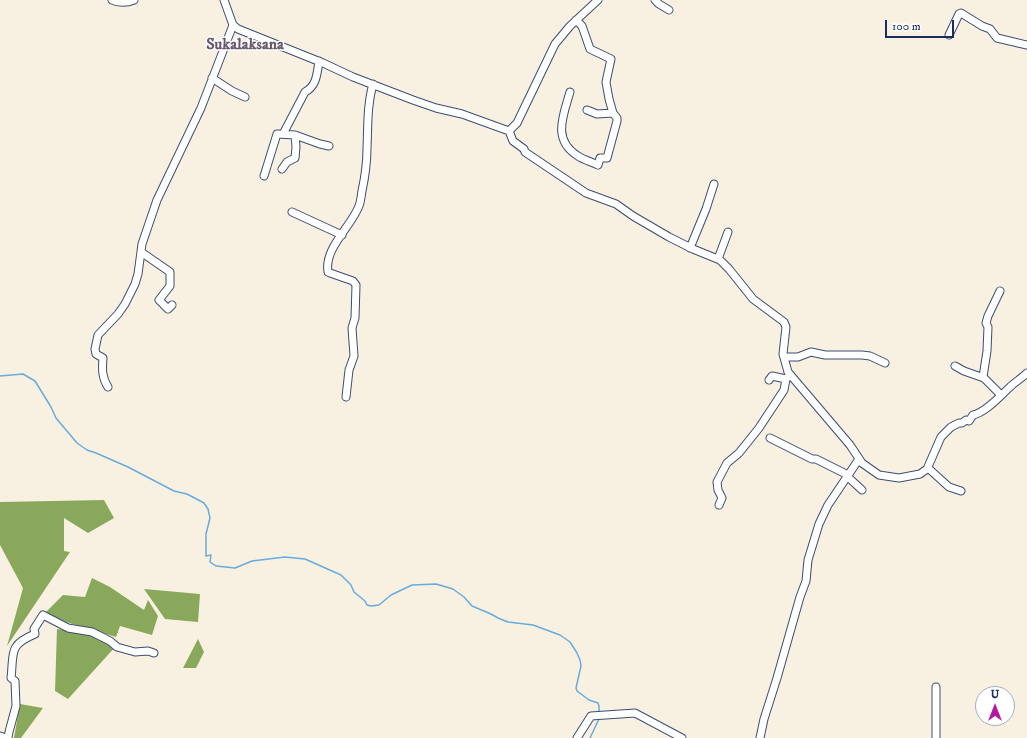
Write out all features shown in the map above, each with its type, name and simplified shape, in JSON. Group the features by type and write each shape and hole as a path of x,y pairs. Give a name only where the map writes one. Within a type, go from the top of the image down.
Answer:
{"street":[{"path":"112,0 117,2 130,2 134,0"},
{"path":"224,0 233,25 238,29 372,84 436,108 462,114 509,131 514,141 524,149 525,152 586,194 616,204 690,248 718,259 729,268 753,299 784,322 786,327 784,357 788,377 784,390 759,428 739,453 727,463 717,482 718,490 722,498 719,505"},
{"path":"509,131 517,123 555,44 576,20 598,0"},
{"path":"655,0 669,10"},
{"path":"949,35 959,14 961,13 982,26 990,29 997,38 1027,45"},
{"path":"570,92 562,119 561,130 563,142 577,156 598,164 600,158 607,158 617,121 617,118 613,113 606,82 610,59 590,48 582,26 576,20"},
{"path":"108,387 104,381 103,358 96,354 95,349 98,335 118,314 133,289 138,274 141,252 157,200 202,108 233,25"},
{"path":"283,134 305,92 310,89 316,80 319,61"},
{"path":"212,78 233,92 245,97"},
{"path":"346,397 349,370 354,356 352,328 355,320 356,285 353,281 330,273 328,270 330,255 360,205 367,150 368,109 372,84"},
{"path":"587,110 599,114 613,113"},
{"path":"264,176 276,135 278,133 295,135 329,146"},
{"path":"282,169 287,162 295,158 295,135"},
{"path":"690,248 706,209 714,184"},
{"path":"292,212 342,235"},
{"path":"718,259 728,232"},
{"path":"141,252 170,272 170,286 159,300 167,309 169,309 172,305"},
{"path":"982,376 987,351 988,316 1000,291"},
{"path":"784,357 798,357 811,352 826,355 862,355 870,356 885,363"},
{"path":"955,366 964,371 982,376 1001,395"},
{"path":"769,380 772,376 788,377 805,391 850,445 862,463 874,472 890,477 903,478 920,474 928,468 939,442 947,430 958,422 962,423 966,420 969,421 973,415 977,415 999,399 1001,395 1027,373"},
{"path":"770,438 848,475 849,478 862,490"},
{"path":"760,738 800,597 806,581 808,560 819,524 828,505 859,459"},
{"path":"928,468 950,487 960,491"},
{"path":"0,736 7,738 16,706 15,681 10,678 13,652 16,646 35,634 34,629 43,615 68,628 92,632 110,641 117,647 135,652 148,651 154,653"},
{"path":"936,686 936,738"},
{"path":"577,738 584,730 590,716 635,713 682,738"}],"green space":[{"path":"104,500 114,518 88,533 64,518 64,551 70,552 7,646 23,588 0,545 0,502"},
{"path":"92,578 110,587 144,610 148,600 158,616 152,635 120,626 116,637 43,615 63,595 85,597"},
{"path":"144,589 200,594 198,622 165,619"},
{"path":"57,629 88,634 116,646 68,699 55,691"},
{"path":"198,639 204,652 196,668 183,668"},
{"path":"20,704 43,708 21,738 14,738"}],"waterway":[{"path":"0,376 23,374 35,381 56,418 77,443 87,450 128,467 174,491 187,494 204,503 208,509 210,518 206,534 206,556 211,555 210,562 216,566 235,568 252,561 285,557 305,559 341,575 351,585 354,592 365,601 367,605 371,606 379,605 391,595 412,585 436,584 453,589 464,597 472,606 498,618 508,622 533,625 560,635 570,642 577,653 581,666 576,688 577,691 589,700 598,703 599,713"},
{"path":"590,738 599,719"}],"district":[{"name":"Sukalaksana","path":"245,46"}]}
